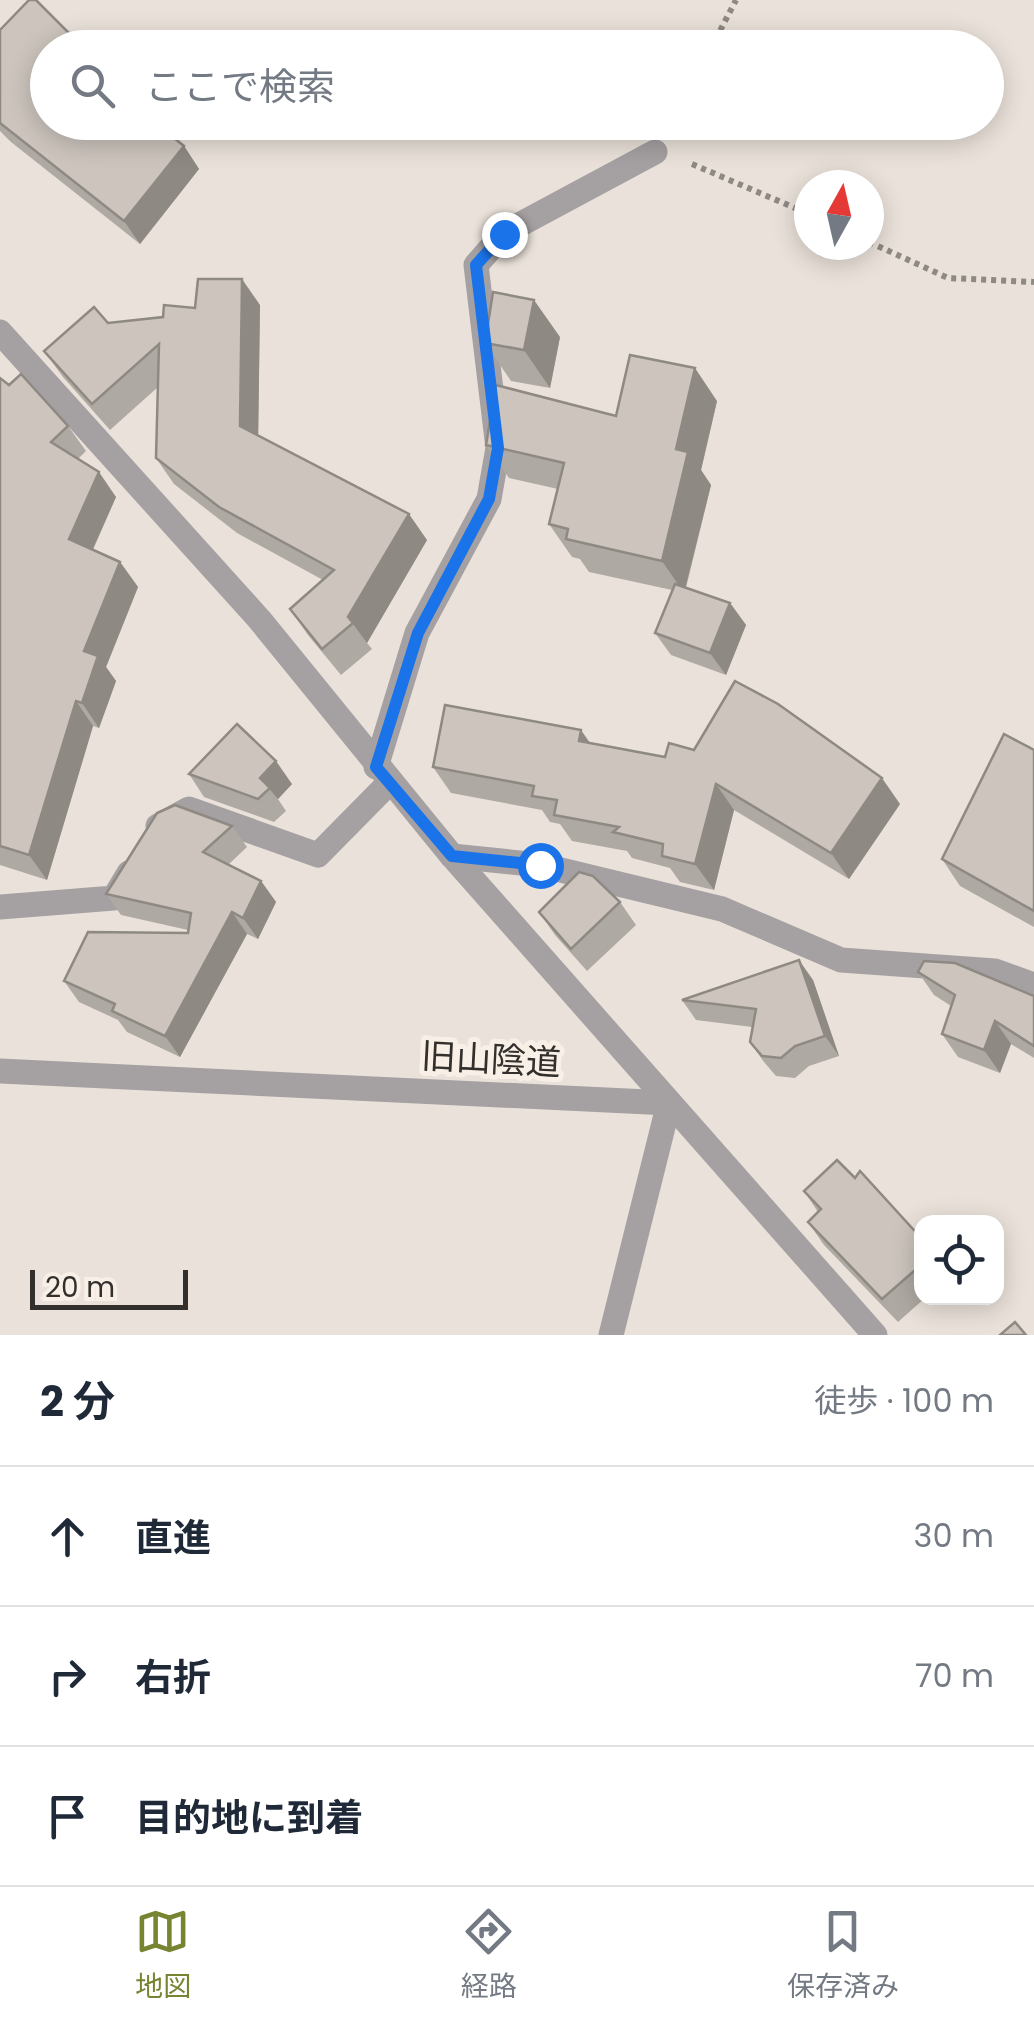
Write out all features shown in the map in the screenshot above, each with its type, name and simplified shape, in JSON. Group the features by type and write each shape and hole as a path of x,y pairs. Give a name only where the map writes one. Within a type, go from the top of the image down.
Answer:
{"street":[{"path":"0,907 114,898 161,821 189,809 318,855 382,775 418,633 489,499 498,448 476,265 504,234 656,152"},
{"path":"0,332 259,618 382,775 874,1335"},
{"path":"452,856 540,865 722,910 841,960 995,972 1034,985"},
{"name":"旧山陰道","path":"0,1071 669,1103"},
{"path":"611,1335 669,1103"}],"path":[{"path":"720,30 736,0"},
{"path":"656,152 725,176 794,207"},
{"path":"884,249 948,278 1034,282"}],"building":[{"path":"29,0 36,0 66,30 30,30 30,140 176,140 184,146 124,221 0,123 0,30"},
{"path":"198,279 242,279 240,426 409,514 348,617 353,623 322,649 290,609 334,570 219,507 156,458 159,344 92,404 44,351 94,307 108,323 163,317 164,305 195,308"},
{"path":"493,292 534,300 524,350 485,343"},
{"path":"630,355 695,368 676,449 688,452 662,561 566,539 568,529 549,524 564,463 486,445 496,385 616,416"},
{"path":"21,374 68,426 51,442 99,472 69,539 120,562 84,651 98,656 82,703 76,701 29,855 0,846 0,378 9,385"},
{"path":"675,584 730,603 710,653 655,633"},
{"path":"735,681 778,704 882,778 831,853 716,784 695,864 662,856 663,844 613,832 619,827 554,815 557,800 532,796 534,786 433,767 445,705 581,730 579,741 665,757 669,743 694,750"},
{"path":"237,724 276,761 260,778 270,788 258,799 189,774"},
{"path":"1004,734 1034,750 1034,911 942,859"},
{"path":"175,805 232,826 203,852 261,881 243,918 232,912 165,1036 112,1011 115,1004 64,981 88,932 188,933 191,913 106,894 157,813"},
{"path":"579,872 593,876 620,902 571,949 539,912"},
{"path":"799,960 825,1036 795,1046 781,1058 762,1056 750,1042 756,1009 682,1000"},
{"path":"924,961 955,963 1034,996 1034,1046 995,1021 984,1050 942,1034 955,995 918,972"},
{"path":"837,1160 855,1178 860,1171 914,1230 914,1271 882,1299 808,1222 821,1209 804,1191"},
{"path":"1015,1322 1026,1335 1000,1335"}],"route":[{"path":"504,234 476,265 498,448 489,499 418,633 376,767 452,856 540,865"}]}
